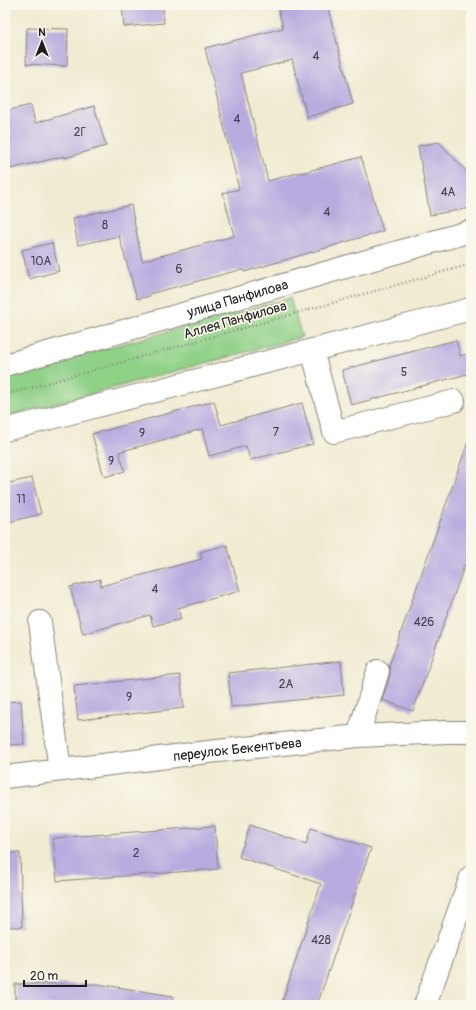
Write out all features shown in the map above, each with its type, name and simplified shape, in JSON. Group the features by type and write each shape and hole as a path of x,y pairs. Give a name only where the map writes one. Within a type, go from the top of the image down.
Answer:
{"street":[{"name":"улица Панфилова","path":"5,365 471,231"},
{"path":"5,430 471,309"},
{"path":"312,350 334,432 454,401"},
{"path":"40,622 60,770"},
{"path":"358,736 378,671"},
{"name":"переулок Бекентьева","path":"5,777 208,752 358,736 471,732"},
{"path":"425,1005 471,877"}],"path":[{"name":"Аллея Панфилова","path":"5,395 471,264"}],"green space":[{"path":"290,298 302,337 5,417 5,376"}],"building":[{"path":"122,5 163,5 164,23 124,27"},
{"path":"289,5 327,5 353,104 307,117 292,60 241,73 268,181 361,157 383,231 244,272 243,269 149,294 150,296 137,299 119,236 78,245 73,218 131,205 142,261 234,236 223,193 239,189 205,48 283,28 278,8"},
{"path":"27,28 68,29 67,66 26,64"},
{"path":"31,105 35,123 94,106 106,146 65,158 65,156 5,170 5,111"},
{"path":"439,142 471,176 471,208 430,215 418,146"},
{"path":"52,243 59,271 29,279 22,250"},
{"path":"456,340 460,356 471,353 471,373 351,405 342,370"},
{"path":"214,401 221,425 302,403 313,444 250,460 246,446 209,456 202,429 119,452 125,471 104,477 92,434"},
{"path":"469,439 471,440 471,547 413,711 382,700 390,675 389,666"},
{"path":"32,478 41,514 5,523 5,484"},
{"path":"227,545 240,591 178,608 181,619 153,626 150,615 83,634 70,587 100,579 101,586 202,559 200,552"},
{"path":"341,661 344,695 231,707 228,673"},
{"path":"180,675 184,708 78,720 74,686"},
{"path":"21,701 24,744 5,745 5,702"},
{"path":"250,825 306,844 311,828 371,848 317,1005 281,1005 321,884 239,857"},
{"path":"215,826 218,869 57,881 53,838"},
{"path":"5,853 20,853 22,927 5,927"},
{"path":"15,984 98,984 173,996 173,1005 15,1005"}]}
